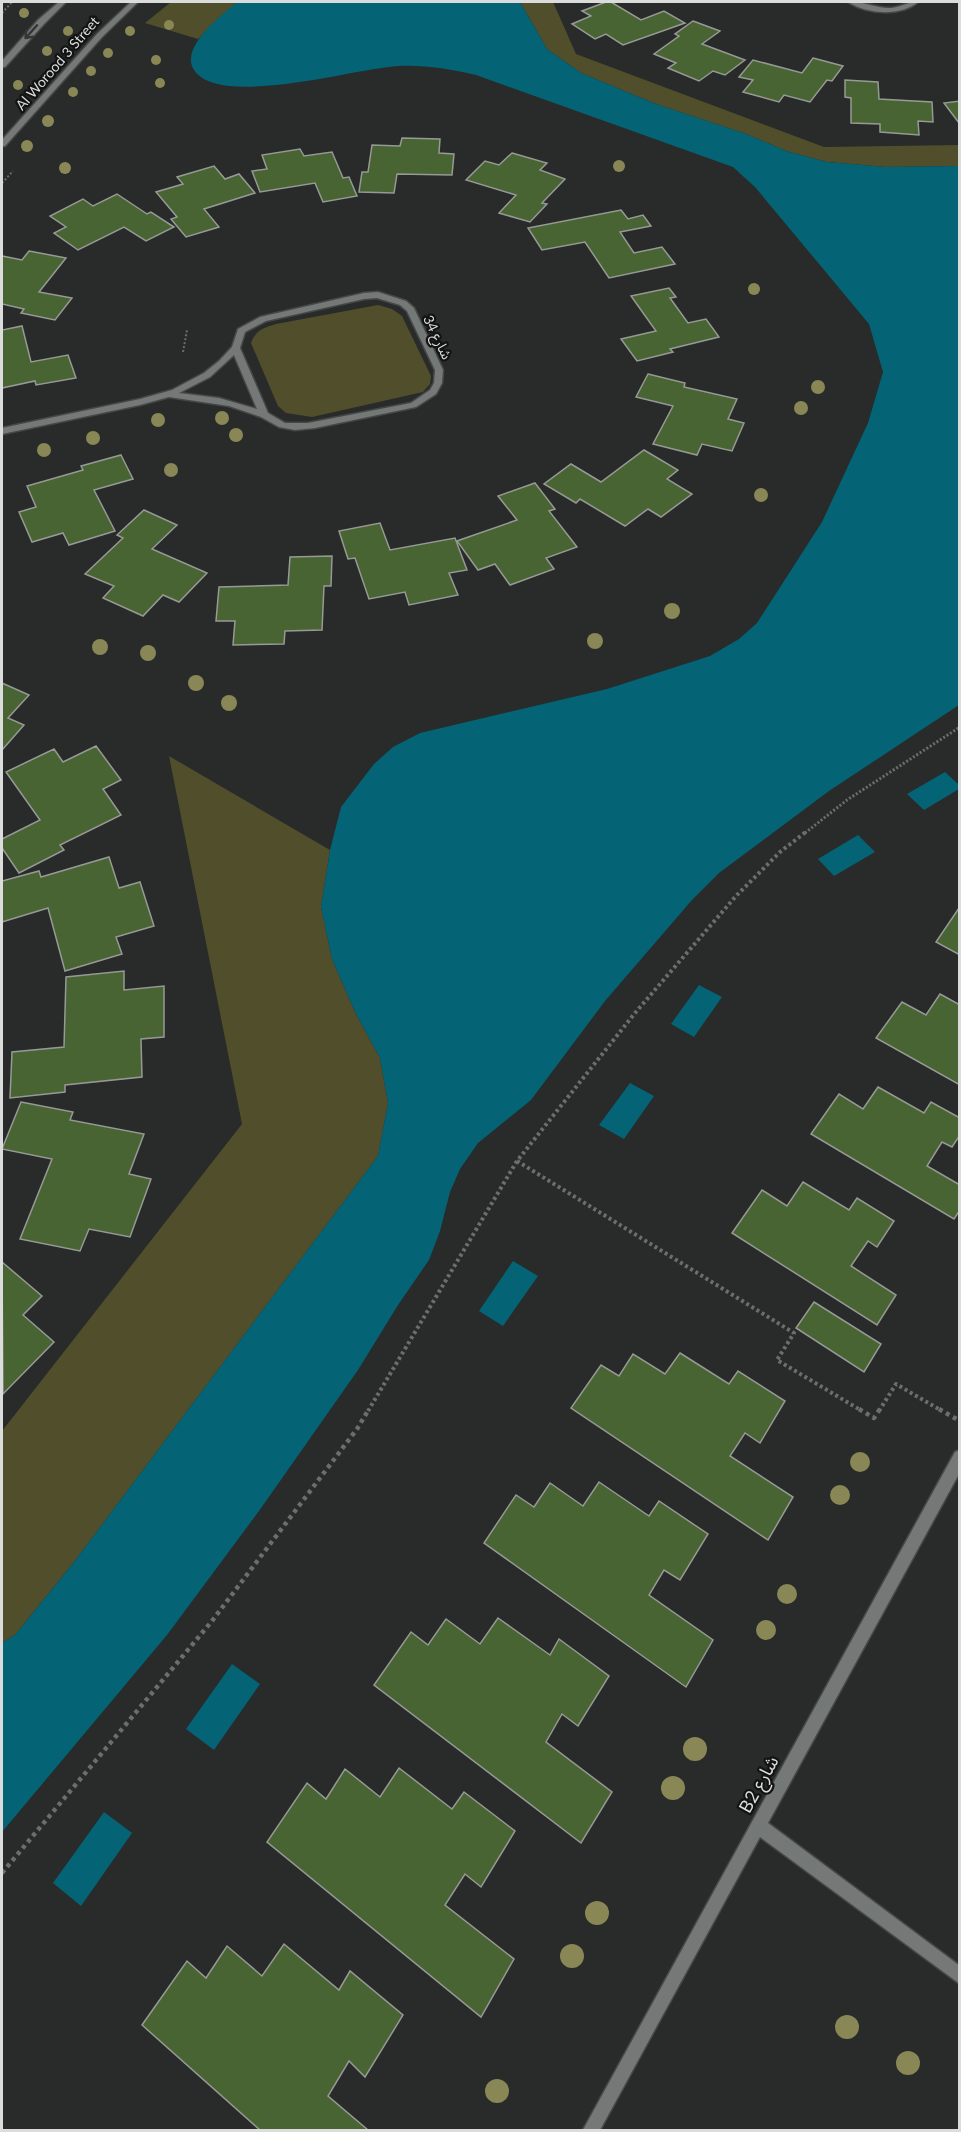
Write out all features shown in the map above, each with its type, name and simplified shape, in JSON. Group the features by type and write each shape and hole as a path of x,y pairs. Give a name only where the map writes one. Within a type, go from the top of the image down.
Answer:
{"street":[{"path":"2,65 41,22 63,2"},
{"name":"Al Worood 3 Street","path":"2,144 31,116 108,24 135,2"},
{"path":"851,2 883,10 906,8 915,2"},
{"name":"شارع 34","path":"2,430 165,396 208,375 236,348 241,331 263,319 363,296 378,295 403,303 411,310 440,370 440,380 436,390 426,399 413,405 301,428 286,427 243,405 218,399 165,396"},
{"path":"236,348 264,415"},
{"name":"B2 شارع","path":"591,2130 960,1457"},
{"path":"758,1826 960,1976"}],"path":[{"path":"2,14 12,2"},
{"path":"2,1873 212,1620 357,1429 517,1161 635,1013 736,896 780,852 847,800 960,727"},
{"path":"517,1161 794,1333 777,1360 874,1418 896,1384 960,1422"}],"shaded area":[{"path":"171,2 237,2 198,39 145,23"},
{"path":"520,2 553,2 576,54 824,147 959,145 959,166 886,167 827,162 789,152 746,134 656,104 581,73 547,49"},
{"path":"378,305 392,309 402,316 431,376 430,384 423,392 312,417 286,413 278,406 251,343 258,332 276,324"},
{"path":"169,756 330,850 321,907 332,959 355,1012 380,1058 388,1103 378,1156 74,1562 15,1635 2,1643 2,1431 242,1124"}],"water":[{"path":"237,2 520,2 547,49 581,73 656,104 746,134 789,152 827,162 886,167 959,166 959,705 829,791 719,873 692,900 605,1001 531,1100 478,1143 460,1169 450,1192 440,1231 429,1260 358,1370 259,1511 167,1635 2,1832 2,1643 15,1635 74,1562 378,1156 388,1103 380,1058 355,1012 332,959 321,907 330,850 341,807 374,764 393,747 420,733 607,689 710,656 739,639 757,623 822,522 868,423 883,372 869,324 755,187 733,167 476,75 447,69 399,66 259,86 231,86 209,81 194,70 191,61 192,51 213,23"},
{"path":"945,772 959,785 959,789 924,810 907,794"},
{"path":"858,835 875,852 834,876 818,859"},
{"path":"699,985 722,997 694,1037 671,1024"},
{"path":"630,1083 654,1096 624,1139 599,1125"},
{"path":"513,1261 538,1276 503,1326 479,1311"},
{"path":"232,1664 260,1684 214,1750 186,1729"},
{"path":"104,1812 132,1833 81,1906 53,1883"}],"building":[{"path":"611,2 641,20 664,11 685,23 623,45 606,34 595,39 572,24 591,16 582,11"},
{"path":"693,21 720,31 702,44 745,60 725,75 713,71 699,81 668,68 676,63 654,54 679,36 675,34"},
{"path":"813,58 843,66 832,81 827,80 810,102 784,95 779,102 743,92 753,80 739,77 753,60 802,73"},
{"path":"845,80 878,82 879,99 932,102 933,122 918,121 919,135 880,132 880,124 851,123 851,98 845,97"},
{"path":"960,101 960,123 959,123 944,103"},
{"path":"402,138 440,139 439,153 454,154 452,175 397,174 394,193 359,192 362,172 368,172 372,145 400,146"},
{"path":"300,149 304,156 332,152 343,178 349,177 357,196 323,202 315,183 260,192 252,171 267,169 262,155"},
{"path":"512,153 547,163 540,170 565,179 542,203 547,204 530,222 499,213 516,195 466,180 485,161 499,165"},
{"path":"214,166 225,179 239,174 255,193 204,209 219,227 186,237 171,219 177,217 156,192 183,184 177,177"},
{"path":"117,194 147,214 151,212 174,227 146,241 124,227 78,250 54,233 66,227 50,216 83,199 93,206"},
{"path":"621,210 628,219 643,215 651,226 620,232 634,253 662,247 675,264 609,278 585,242 542,250 528,228"},
{"path":"29,251 66,258 39,292 72,298 55,320 21,313 24,309 2,304 2,256 22,260"},
{"path":"669,288 676,297 670,298 688,323 706,319 719,337 670,349 673,352 637,361 621,339 656,331 631,296"},
{"path":"22,326 31,362 68,355 76,378 36,385 35,381 2,388 2,330"},
{"path":"648,374 685,383 684,387 737,399 728,419 744,423 732,451 702,444 697,455 653,444 673,406 636,397"},
{"path":"644,450 678,470 667,479 692,494 661,517 648,509 625,526 580,499 576,503 544,484 571,464 601,482"},
{"path":"121,455 133,479 94,490 115,531 69,545 63,533 32,542 19,512 36,507 27,486 83,470 81,466"},
{"path":"535,483 555,509 549,511 577,547 546,558 554,569 510,585 495,564 478,570 457,541 517,520 498,496"},
{"path":"144,510 177,525 152,549 207,573 179,602 163,595 143,616 103,598 114,586 85,574 123,538 117,535"},
{"path":"380,523 390,550 455,538 467,570 449,573 458,595 409,605 405,592 369,599 355,558 348,559 339,531"},
{"path":"332,556 331,586 324,586 322,630 285,631 284,644 233,645 235,621 216,621 219,587 288,585 290,557"},
{"path":"2,683 29,695 8,718 24,725 2,750"},
{"path":"96,746 121,780 103,789 121,815 60,845 64,850 19,873 2,848 2,839 40,820 6,772 54,749 63,762"},
{"path":"109,857 119,888 140,882 154,926 116,937 122,954 65,971 48,908 2,922 2,881 39,871 41,877"},
{"path":"960,908 960,955 936,942"},
{"path":"124,971 124,990 164,986 164,1037 141,1039 142,1077 65,1085 65,1092 10,1098 12,1052 64,1047 66,977"},
{"path":"940,994 960,1005 960,1085 876,1038 902,1002 926,1015"},
{"path":"878,1087 924,1113 931,1102 960,1118 960,1135 952,1147 942,1142 927,1166 960,1185 960,1210 954,1219 811,1134 839,1094 863,1109"},
{"path":"21,1102 73,1112 70,1120 144,1134 129,1174 151,1179 130,1237 89,1229 80,1251 20,1239 52,1159 2,1149"},
{"path":"803,1182 849,1210 857,1198 894,1221 877,1247 868,1241 851,1266 896,1295 877,1325 732,1233 762,1190 787,1206"},
{"path":"2,1262 42,1296 23,1315 54,1342 3,1394"},
{"path":"814,1302 881,1344 864,1372 796,1328"},
{"path":"680,1353 729,1384 738,1371 785,1401 760,1443 745,1433 730,1456 793,1497 768,1540 571,1408 601,1365 619,1376 633,1354 665,1374"},
{"path":"599,1482 649,1516 659,1501 708,1534 680,1580 664,1570 649,1595 713,1640 686,1687 484,1543 516,1495 534,1507 550,1483 583,1506"},
{"path":"498,1618 550,1655 559,1639 609,1676 578,1726 562,1714 546,1742 612,1792 581,1843 374,1685 411,1632 428,1645 446,1619 480,1644"},
{"path":"399,1768 452,1809 464,1792 515,1831 481,1887 465,1874 445,1905 514,1959 481,2017 267,1842 307,1783 326,1799 345,1769 380,1797"},
{"path":"284,1944 339,1990 350,1971 403,2015 365,2077 349,2061 328,2096 368,2130 260,2130 142,2025 187,1961 206,1978 227,1946 262,1976"}]}
